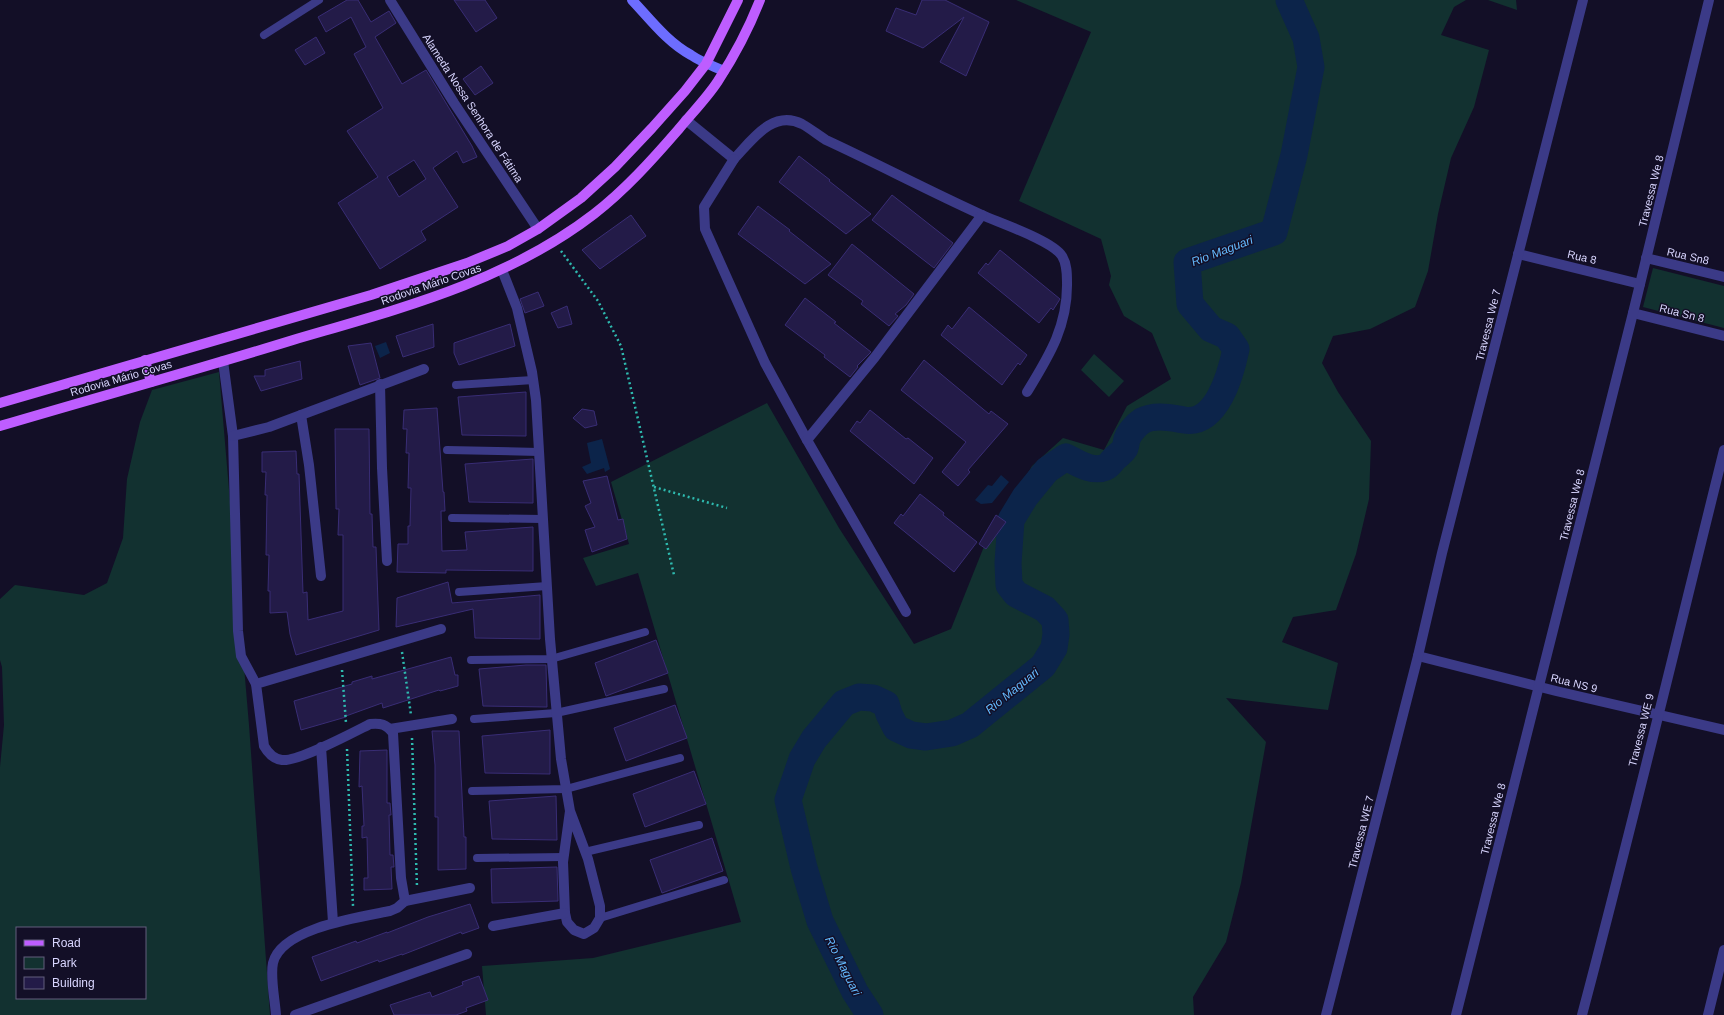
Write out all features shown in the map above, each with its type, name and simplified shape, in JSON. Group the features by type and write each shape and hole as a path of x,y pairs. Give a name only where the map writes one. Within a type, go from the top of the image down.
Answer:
{"main road":[{"path":"632,0 671,41 690,55 706,64 724,71"},
{"name":"Rodovia Mário Covas","path":"0,404 145,360 371,295 467,264 508,246 538,229 581,198 615,167 685,91 706,64 738,0"},
{"name":"Rodovia Mário Covas","path":"0,426 223,361 436,296 502,270 553,242 594,214 624,188 657,154 717,83 746,34 760,0"},
{"path":"145,360 151,382"}],"street":[{"name":"Alameda Nossa Senhora de Fátima","path":"390,0 454,103 538,229"},
{"name":"Travessa We 7","path":"1418,656 1442,553 1583,0"},
{"name":"Travessa We 8","path":"1456,1015 1633,313 1710,0"},
{"path":"686,120 734,159"},
{"path":"906,612 807,440 765,363 705,229 704,207 734,159 765,127 775,122 788,120 802,124 826,140 982,215 1033,236 1057,250 1062,256 1066,267 1067,291 1064,318 1051,352 1027,392"},
{"path":"807,440 875,357 982,215"},
{"name":"Rua 8","path":"1518,254 1640,284"},
{"name":"Rua Sn8","path":"1646,258 1724,277"},
{"path":"502,270 517,308 533,380 539,452 551,659 556,713 566,789 570,811 585,852 600,906 600,918 594,928 584,934 574,930 567,922 565,913 564,857 570,811"},
{"name":"Rua Sn 8","path":"1633,313 1724,336"},
{"path":"223,361 233,436 238,631 241,656 256,684 262,725 262,736 267,752 274,758 290,760 370,724 381,724 390,728 452,719"},
{"path":"233,436 269,427 380,384 424,369"},
{"path":"380,384 382,468 387,561"},
{"path":"301,415 309,464 321,576"},
{"name":"Travessa WE 9","path":"1582,1015 1614,896 1657,714 1724,450"},
{"path":"256,684 441,629"},
{"name":"Rua NS 9","path":"1418,656 1724,730"},
{"name":"Travessa WE 7","path":"1326,1015 1418,656"},
{"path":"390,728 393,733 400,863 405,901"},
{"path":"321,747 333,922"},
{"path":"276,1015 273,962 277,953 290,941 333,922 390,911 397,908 405,901 470,888"},
{"path":"493,926 565,913"},
{"path":"1708,1015 1724,950"},
{"path":"295,1015 467,954"}],"lane":[{"path":"264,35 319,0"},
{"path":"456,385 533,380"},
{"path":"447,450 539,452"},
{"path":"452,518 543,519"},
{"path":"459,592 547,586"},
{"path":"471,660 551,659 645,632"},
{"path":"474,719 556,713 664,689"},
{"path":"472,791 566,789 680,758"},
{"path":"585,852 699,825"},
{"path":"477,858 564,857"},
{"path":"600,918 724,880"}],"path":[{"path":"553,242 598,301 621,346 674,575"},
{"path":"654,487 727,508"},
{"path":"402,650 412,725 417,889"},
{"path":"341,659 354,918"}],"green space":[{"path":"1016,0 1466,0 1454,7 1441,35 1489,50 1474,107 1451,158 1438,214 1428,271 1415,307 1370,329 1333,336 1322,363 1338,392 1371,441 1369,499 1356,554 1336,610 1293,617 1282,642 1338,663 1328,710 1226,698 1266,742 1241,883 1226,942 1193,997 1194,1015 486,1015 482,966 593,958 741,922 638,573 596,586 583,558 629,544 611,482 767,403 839,528 914,644 951,629 983,549 1032,466 1063,438 1104,450 1127,406 1171,379 1152,333 1124,316 1109,285 1111,276 1101,239 1019,201 1091,32"},
{"path":"1488,0 1516,0 1517,10"},
{"path":"1653,268 1724,286 1724,328 1643,307"},
{"path":"1094,354 1124,381 1109,397 1081,370"},
{"path":"219,372 249,725 270,1015 0,1015 0,767 4,725 2,667 0,660 0,599 15,585 84,595 107,583 123,538 127,479 140,422 152,390"}],"water":[{"path":"386,342 390,353 380,358 375,346"},
{"path":"602,439 610,469 605,472 604,468 587,474 582,467 591,463 587,443"},
{"path":"1001,475 1009,482 992,503 981,504 975,500 988,485 992,486"}],"building":[{"path":"347,0 358,0 371,22 389,11 396,23 375,37 402,84 426,70 472,146 477,157 463,163 457,151 433,168 458,207 421,231 426,240 380,269 338,203 378,177 347,131 383,108 354,54 366,47 351,17 326,32 318,17","holes":["414,160 426,179 399,197 387,177"]},
{"path":"454,0 485,0 497,18 476,32"},
{"path":"922,0 945,0 989,22 966,76 940,62 964,17 923,48 886,31 896,8 916,15"},
{"path":"316,37 325,53 305,65 295,50"},
{"path":"481,66 493,83 475,95 463,79"},
{"path":"799,156 871,214 846,234 779,182"},
{"path":"892,195 953,243 934,268 872,220"},
{"path":"758,206 831,264 805,284 738,234"},
{"path":"631,215 646,236 600,269 582,250"},
{"path":"852,244 914,294 906,305 895,314 898,316 889,326 861,304 863,301 828,275"},
{"path":"1000,250 1060,299 1053,310 1051,308 1039,323 978,273 986,263 988,265"},
{"path":"538,292 544,306 525,313 520,299"},
{"path":"805,298 871,352 857,366 858,367 850,377 824,357 825,355 785,325"},
{"path":"567,306 572,324 558,328 551,313"},
{"path":"969,307 1027,355 1020,365 1018,363 1002,385 941,335 948,325 952,329"},
{"path":"433,324 434,347 403,357 396,336"},
{"path":"510,324 515,346 459,365 454,353 454,343"},
{"path":"371,343 380,378 360,385 348,346"},
{"path":"924,360 989,414 991,411 1008,424 968,470 970,472 958,486 942,472 966,442 901,390"},
{"path":"300,361 302,379 261,391 254,376 265,376 265,370"},
{"path":"526,392 526,436 462,435 458,397"},
{"path":"437,408 445,511 441,511 442,551 467,550 465,532 533,527 533,571 446,570 446,573 397,572 398,544 408,544 408,526 410,526 411,488 408,488 409,453 406,453 407,429 403,429 404,410"},
{"path":"582,409 594,411 597,425 585,428 573,418"},
{"path":"870,410 906,439 908,438 933,458 914,484 850,431 857,421 860,423"},
{"path":"335,429 369,429 370,514 372,514 373,547 376,547 379,630 296,655 290,634 287,612 270,613 270,591 268,591 269,555 266,555 266,472 262,472 262,452 296,451 297,474 299,474 303,593 307,592 308,620 343,611 343,535 338,535 339,509 336,509"},
{"path":"533,459 533,503 469,502 465,464"},
{"path":"607,476 618,520 623,519 627,539 592,552 585,530 595,527 585,506 591,503 583,481"},
{"path":"920,494 944,513 943,515 977,542 954,572 894,523 901,514 903,516"},
{"path":"996,515 1006,522 986,549 979,544"},
{"path":"448,582 452,603 540,595 540,639 475,638 473,609 396,627 397,598"},
{"path":"656,640 668,673 606,696 595,663"},
{"path":"451,657 455,675 458,675 458,686 439,690 383,708 382,703 346,717 301,730 294,701 352,684 352,682 372,676 372,679"},
{"path":"546,665 547,707 483,706 479,669"},
{"path":"675,705 687,738 626,761 614,728"},
{"path":"550,730 550,774 485,773 482,736"},
{"path":"432,731 459,731 464,837 466,837 466,869 438,870 438,817 435,817 435,765"},
{"path":"387,750 387,803 390,803 391,815 389,815 390,855 393,855 394,867 391,867 392,889 364,890 364,878 368,878 367,837 362,838 362,826 364,826 362,786 359,787 360,751"},
{"path":"694,771 706,804 645,827 633,794"},
{"path":"556,796 557,840 492,839 489,801"},
{"path":"712,838 723,871 662,893 650,860"},
{"path":"557,867 558,901 492,903 491,869"},
{"path":"470,904 479,928 462,934 461,932 402,955 379,962 378,960 321,981 312,957"},
{"path":"479,976 488,1000 466,1008 467,1011 456,1015 394,1015 390,1005 430,992 432,997 463,985 462,982"}],"waterway":[{"name":"Rio Maguari","path":"870,1015 855,992 820,921 804,868 788,800 802,759 814,739 844,703 859,697 873,698 886,704 896,728 911,735 926,737 952,733 970,725 1043,666 1054,648 1056,634 1055,620 1045,609 1016,594 1009,585 1008,563 1011,520 1025,497 1047,470 1066,457 1090,468 1101,469 1109,465 1124,450 1129,434 1142,421 1158,417 1196,420 1205,415 1214,406 1226,384 1236,349 1227,336 1211,329 1190,304 1187,262 1274,232 1294,155 1311,67 1306,38 1289,0"}]}
